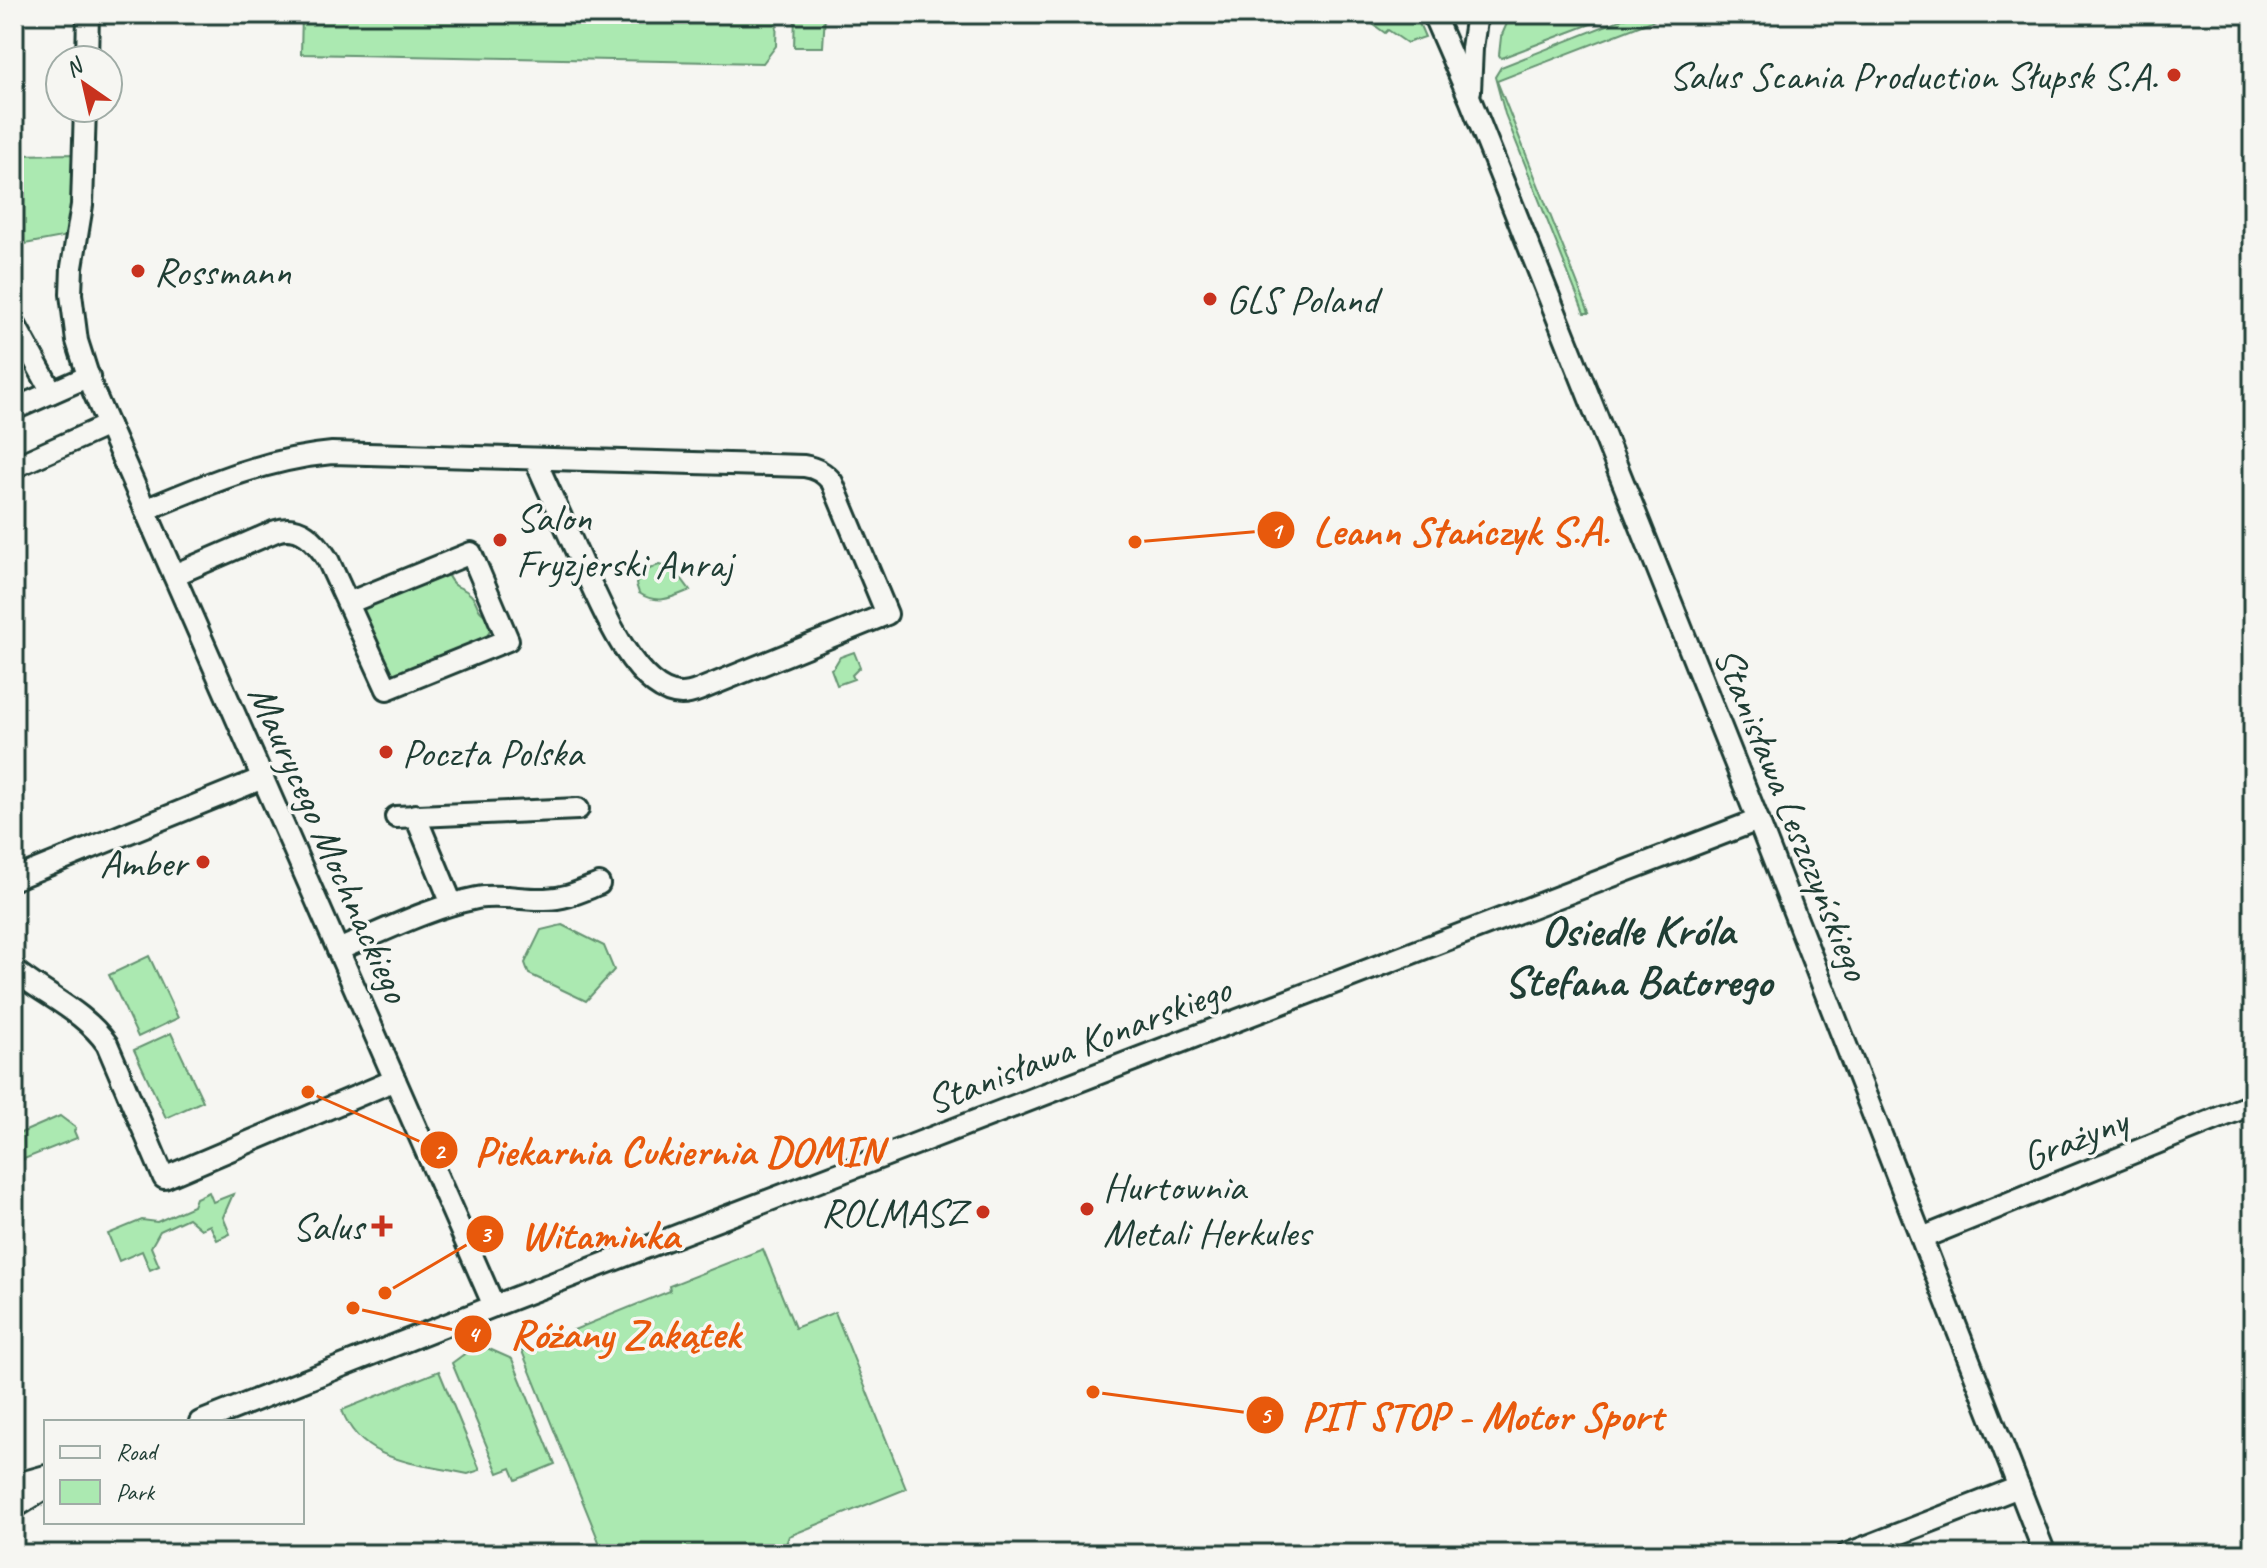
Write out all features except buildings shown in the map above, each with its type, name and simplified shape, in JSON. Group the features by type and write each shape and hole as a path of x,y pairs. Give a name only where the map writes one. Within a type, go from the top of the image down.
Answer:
{"street":[{"path":"87,44 88,14"},
{"name":"Stanisława Leszczyńskiego","path":"1433,14 1470,99 1758,820 2045,1554"},
{"name":"Stanisława Leszczyńskiego","path":"1470,99 1477,14"},
{"name":"Maurycego Mochnackiego","path":"85,124 82,205 71,294 77,341 89,376 494,1306"},
{"path":"14,323 52,392"},
{"path":"14,409 89,376"},
{"path":"14,467 105,416"},
{"path":"145,510 270,462 332,453 804,466 818,469 836,489 887,614 699,690 674,693 647,675 618,640 535,459"},
{"path":"174,575 276,531 292,529 310,537 322,550 387,689 508,640 471,553 348,603"},
{"path":"14,879 263,778"},
{"path":"452,904 406,816 578,809"},
{"name":"Stanisława Konarskiego","path":"205,1420 1758,820"},
{"path":"338,950 452,904 489,897 555,898 599,884"},
{"path":"14,970 87,1021 100,1034 164,1178 395,1080"},
{"name":"Grażyny","path":"1922,1238 2253,1104"},
{"path":"14,1485 44,1477"},
{"path":"1847,1554 2019,1487"},
{"path":"14,1508 44,1489"}],"green space":[{"path":"302,14 777,14 776,46 763,63 301,54"},
{"path":"795,14 825,14 823,47 794,47"},
{"path":"1359,14 1415,14 1425,37 1407,43 1388,30 1385,33"},
{"path":"1511,14 1617,14 1501,58 1501,37"},
{"path":"1635,14 1670,14 1497,81 1589,313 1584,313 1505,114 1495,77 1501,67"},
{"path":"77,154 68,236 14,246 14,155"},
{"path":"659,565 673,570 690,590 658,599 639,593 636,584 640,577"},
{"path":"441,573 447,574 453,583 468,592 481,612 492,619 484,644 395,676 388,673 360,611 367,600"},
{"path":"854,652 860,667 852,675 854,679 837,685 831,669 840,657"},
{"path":"562,925 604,946 614,970 586,1001 529,974 525,963 541,930"},
{"path":"149,956 178,1018 138,1037 109,975"},
{"path":"171,1033 203,1101 166,1118 134,1050"},
{"path":"60,1116 76,1128 77,1138 19,1161 14,1149 14,1136"},
{"path":"209,1192 213,1202 233,1194 223,1217 230,1234 217,1240 210,1225 201,1229 188,1218 160,1231 151,1247 159,1266 150,1270 142,1251 119,1261 108,1234 142,1220 157,1222 193,1206 196,1198"},
{"path":"763,1249 795,1328 835,1312 906,1489 789,1536 786,1544 761,1554 604,1554 522,1351 670,1291 669,1286"},
{"path":"478,1344 512,1359 555,1464 516,1480 511,1468 498,1473 452,1363"},
{"path":"439,1371 480,1470 468,1474 394,1458 363,1441 351,1428 342,1410"}],"place":[{"name":"Salus Scania Production Słupsk S.A.","path":"2174,75"},
{"name":"Rossmann","path":"138,271"},
{"name":"GLS Poland","path":"1210,299"},
{"name":"Salon Fryzjerski Anraj","path":"500,540"},
{"name":"Leann Stańczyk S.A.","path":"1135,542"},
{"name":"Poczta Polska","path":"386,752"},
{"name":"Amber","path":"203,862"},
{"name":"Piekarnia Cukiernia DOMIN","path":"308,1092"},
{"name":"Hurtownia Metali Herkules","path":"1087,1209"},
{"name":"ROLMASZ","path":"983,1212"},
{"name":"Salus","path":"382,1226"},
{"name":"Witaminka","path":"385,1293"},
{"name":"Różany Zakątek","path":"353,1308"},
{"name":"PIT STOP - Motor Sport","path":"1093,1392"}],"district":[{"name":"Osiedle Króla Stefana Batorego","path":"1638,956"}]}
